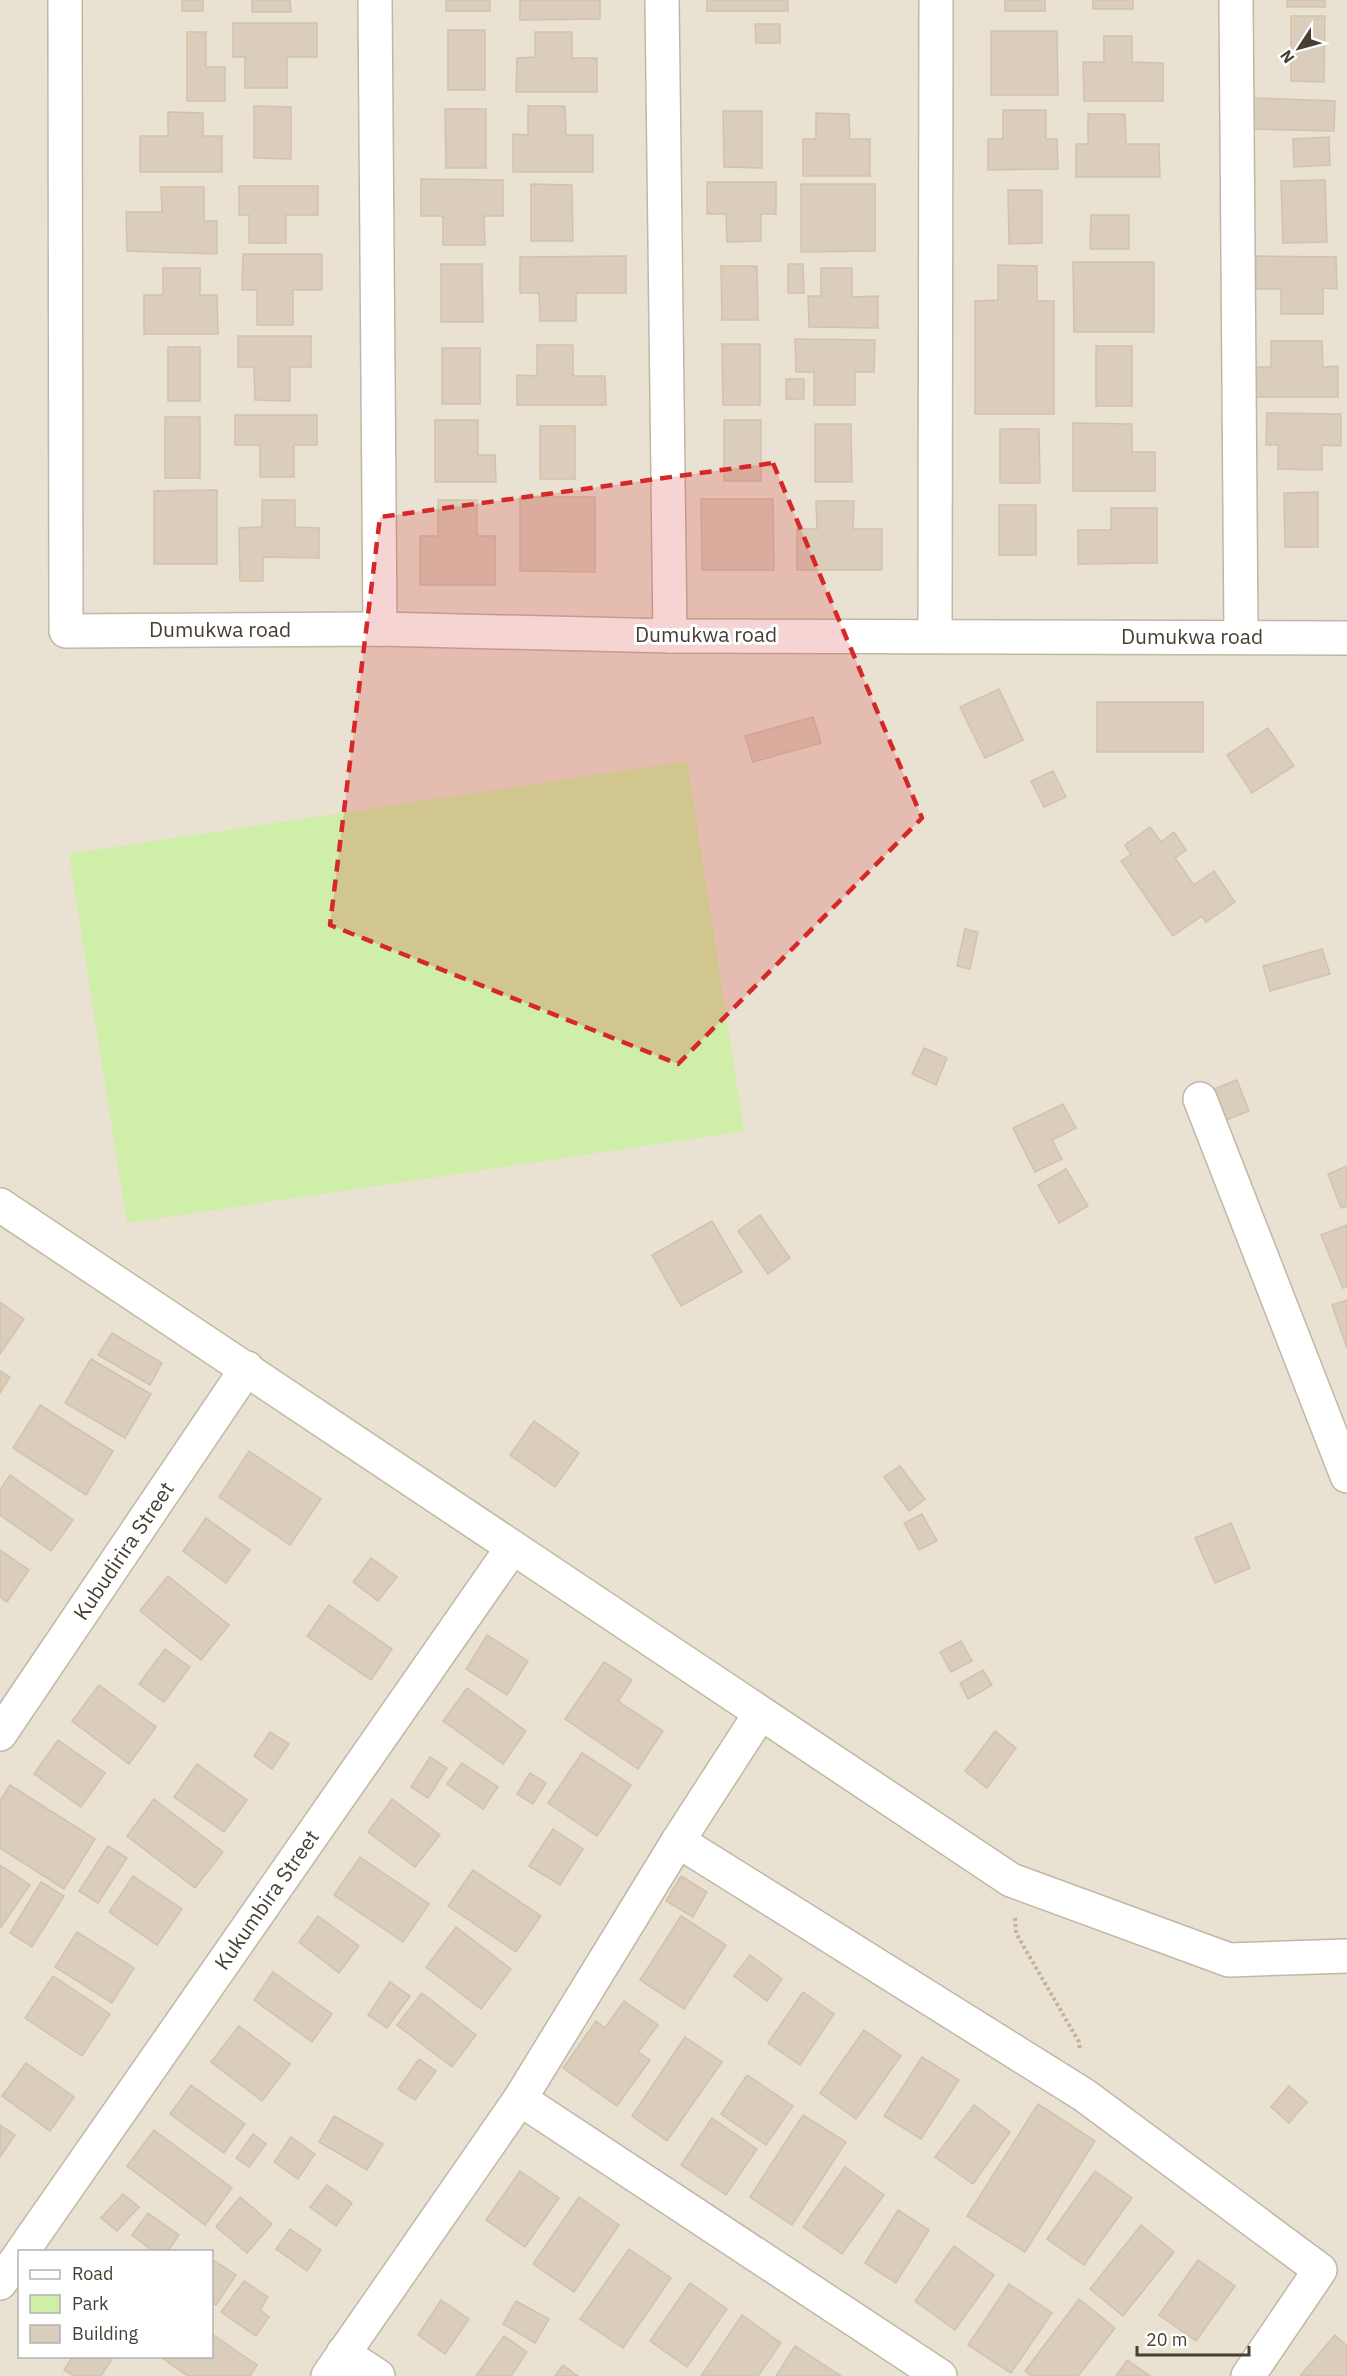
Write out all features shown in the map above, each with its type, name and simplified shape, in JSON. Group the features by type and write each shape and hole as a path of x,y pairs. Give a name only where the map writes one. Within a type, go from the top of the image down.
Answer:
{"street":[{"name":"Dumukwa road","path":"65,0 66,631 380,629 670,636 1347,638"},
{"path":"375,0 380,629"},
{"path":"662,0 670,636"},
{"path":"935,636 936,0"},
{"path":"1236,0 1241,636"},
{"path":"1200,1099 1347,1476"},
{"path":"0,1205 1011,1880 1229,1960 1347,1956"},
{"name":"Kubudirira Street","path":"0,1734 247,1368"},
{"name":"Kukumbira Street","path":"23,2250 512,1548"},
{"path":"378,2376 336,2365 520,2099 678,1841 760,1714"},
{"path":"678,1841 1084,2096 1320,2270 1248,2376"},
{"path":"520,2099 940,2376"},
{"name":"Kukumbira Street","path":"0,2283 18,2257"}],"path":[{"path":"1011,1880 1016,1933 1079,2042 1084,2096"}],"highlighted area":[{"path":"773,463 922,818 678,1064 330,925 380,517"}],"shaded area":[{"path":"0,0 1347,0 1347,2376 0,2376"}],"green space":[{"path":"687,761 744,1131 127,1223 69,854"}],"building":[{"path":"182,0 203,0 203,11 182,11"},
{"path":"252,0 290,0 291,12 252,12"},
{"path":"446,0 490,0 490,11 446,11"},
{"path":"520,0 600,0 600,19 520,20"},
{"path":"707,0 788,0 788,11 707,11"},
{"path":"1005,0 1045,0 1045,11 1005,11"},
{"path":"1093,0 1133,0 1133,9 1093,9"},
{"path":"1287,0 1325,0 1325,7 1287,7"},
{"path":"1291,16 1325,16 1324,82 1291,81"},
{"path":"233,23 317,23 317,57 287,57 287,88 245,88 245,57 233,57"},
{"path":"755,24 780,24 780,43 756,43"},
{"path":"448,30 485,30 485,90 448,90"},
{"path":"991,31 1057,31 1058,95 991,95"},
{"path":"187,32 206,32 206,67 225,67 225,101 187,101"},
{"path":"535,32 572,32 572,58 597,58 597,92 516,92 517,58 535,57"},
{"path":"1104,36 1132,36 1132,62 1163,63 1163,101 1084,101 1083,62 1104,62"},
{"path":"1254,98 1335,101 1334,131 1254,129"},
{"path":"254,106 291,107 291,159 254,158"},
{"path":"528,106 565,106 566,135 593,135 593,172 513,172 513,134 528,135"},
{"path":"445,109 486,109 486,168 446,168"},
{"path":"1003,110 1046,110 1046,139 1057,139 1058,169 988,170 988,139 1003,139"},
{"path":"723,111 762,111 762,168 724,167"},
{"path":"168,112 203,113 203,136 222,136 222,172 140,172 140,136 168,136"},
{"path":"816,113 849,114 850,139 870,139 870,176 803,176 803,139 816,139"},
{"path":"1088,114 1125,114 1126,144 1159,144 1160,177 1076,177 1076,144 1088,144"},
{"path":"1329,137 1330,165 1294,167 1293,139"},
{"path":"421,179 503,180 503,216 484,216 485,245 443,245 443,216 421,216"},
{"path":"1325,180 1327,242 1283,243 1281,181"},
{"path":"707,182 776,182 776,214 761,214 761,241 727,242 726,214 707,214"},
{"path":"531,184 572,185 573,241 531,241"},
{"path":"801,184 875,184 875,251 801,252"},
{"path":"239,186 318,186 318,215 286,215 286,243 249,243 249,215 239,215"},
{"path":"161,187 204,187 204,221 217,221 217,254 127,251 126,212 162,212"},
{"path":"1008,190 1042,190 1042,243 1009,244"},
{"path":"1091,215 1129,215 1129,249 1090,249"},
{"path":"243,254 322,254 322,290 293,290 293,325 257,325 257,290 242,290"},
{"path":"626,256 626,293 576,293 576,321 540,321 539,293 520,293 520,257"},
{"path":"1256,256 1336,257 1337,289 1323,288 1323,314 1281,314 1281,289 1256,289"},
{"path":"1073,262 1154,262 1154,332 1074,332"},
{"path":"441,264 482,264 483,322 441,322"},
{"path":"788,264 803,264 804,293 788,293"},
{"path":"998,265 1037,266 1037,301 1054,301 1054,414 975,414 975,301 998,300"},
{"path":"721,266 757,266 758,320 722,320"},
{"path":"163,268 200,268 200,295 217,295 218,334 144,334 144,295 163,295"},
{"path":"821,268 852,268 852,297 878,296 878,328 809,327 808,296 821,296"},
{"path":"238,336 311,336 311,367 290,367 290,401 255,400 254,367 238,367"},
{"path":"795,339 875,340 874,372 855,372 855,405 814,405 814,372 796,372"},
{"path":"1271,341 1322,341 1323,367 1338,366 1338,397 1251,397 1251,367 1271,367"},
{"path":"722,344 760,344 760,405 723,405"},
{"path":"537,345 573,345 573,376 605,376 606,405 517,405 517,375 537,376"},
{"path":"1096,346 1132,346 1132,406 1096,406"},
{"path":"168,347 200,347 200,401 168,401"},
{"path":"442,348 480,348 480,404 442,404"},
{"path":"786,379 804,379 804,399 786,399"},
{"path":"1267,413 1341,414 1341,446 1322,445 1322,470 1278,469 1278,445 1266,445"},
{"path":"235,415 317,415 317,445 294,445 294,477 260,477 260,445 235,445"},
{"path":"165,417 200,417 200,478 165,478"},
{"path":"435,420 478,420 478,455 495,455 496,482 435,482"},
{"path":"724,420 761,420 761,481 724,481"},
{"path":"1073,423 1132,424 1132,452 1155,452 1155,491 1073,491"},
{"path":"815,424 851,424 852,482 815,482"},
{"path":"540,426 575,426 575,479 540,479"},
{"path":"1000,429 1039,429 1040,483 1000,483"},
{"path":"217,490 217,564 154,564 154,491"},
{"path":"1318,492 1318,547 1285,547 1284,493"},
{"path":"520,497 595,497 595,572 520,571"},
{"path":"701,499 773,499 774,570 702,570"},
{"path":"262,500 295,500 295,527 319,528 319,558 263,557 263,581 240,581 239,528 262,527"},
{"path":"438,500 477,500 477,536 495,536 495,585 420,585 420,536 438,536"},
{"path":"816,501 854,501 853,529 882,529 882,570 797,570 797,529 817,529"},
{"path":"999,505 1036,505 1036,555 999,555"},
{"path":"1111,508 1157,508 1157,563 1078,564 1078,530 1111,530"},
{"path":"999,689 1023,740 985,758 960,707"},
{"path":"1097,702 1203,702 1203,752 1097,752"},
{"path":"813,717 821,743 753,762 745,736"},
{"path":"1268,728 1294,766 1252,793 1227,755"},
{"path":"1053,771 1066,797 1044,807 1031,781"},
{"path":"1150,827 1161,842 1174,832 1186,850 1175,858 1194,885 1214,871 1235,902 1206,922 1202,916 1173,936 1121,861 1131,855 1125,845"},
{"path":"965,929 978,932 970,969 957,966"},
{"path":"1322,949 1330,974 1270,991 1263,966"},
{"path":"924,1048 947,1058 936,1085 912,1074"},
{"path":"1237,1080 1249,1111 1226,1120 1214,1089"},
{"path":"1063,1104 1076,1128 1052,1140 1062,1159 1035,1172 1013,1128"},
{"path":"1347,1166 1347,1206 1341,1208 1328,1174"},
{"path":"1066,1169 1088,1206 1059,1223 1038,1185"},
{"path":"760,1215 790,1258 768,1274 738,1231"},
{"path":"712,1221 742,1272 681,1306 652,1255"},
{"path":"1347,1225 1347,1287 1343,1288 1321,1235"},
{"path":"1347,1300 1347,1348 1332,1305"},
{"path":"0,1302 24,1319 0,1354"},
{"path":"112,1333 162,1363 150,1385 98,1355"},
{"path":"91,1359 151,1394 125,1438 65,1403"},
{"path":"0,1371 10,1377 0,1393"},
{"path":"40,1405 113,1451 86,1495 13,1448"},
{"path":"534,1421 579,1453 555,1487 510,1455"},
{"path":"249,1451 321,1499 290,1545 219,1497"},
{"path":"900,1466 925,1499 909,1511 884,1477"},
{"path":"10,1475 73,1520 51,1551 0,1515 0,1490"},
{"path":"922,1514 937,1541 919,1550 904,1523"},
{"path":"206,1518 250,1550 226,1583 183,1551"},
{"path":"1231,1523 1250,1568 1215,1583 1195,1538"},
{"path":"0,1550 29,1570 7,1602 0,1597"},
{"path":"371,1558 397,1577 378,1601 353,1582"},
{"path":"168,1576 229,1625 201,1660 140,1611"},
{"path":"329,1605 392,1649 371,1680 307,1636"},
{"path":"487,1635 528,1661 507,1695 466,1669"},
{"path":"961,1641 972,1661 951,1672 940,1652"},
{"path":"165,1649 190,1667 164,1702 139,1684"},
{"path":"604,1662 632,1680 618,1701 663,1731 638,1769 565,1719"},
{"path":"983,1670 992,1685 968,1699 960,1683"},
{"path":"99,1685 156,1727 129,1764 72,1721"},
{"path":"467,1688 526,1731 503,1764 443,1721"},
{"path":"995,1731 1016,1748 987,1788 965,1771"},
{"path":"270,1732 289,1744 272,1769 254,1756"},
{"path":"58,1740 105,1773 81,1807 34,1774"},
{"path":"582,1753 631,1785 597,1836 548,1803"},
{"path":"430,1757 447,1768 428,1798 411,1787"},
{"path":"462,1763 498,1787 483,1809 447,1784"},
{"path":"197,1764 247,1800 224,1832 174,1797"},
{"path":"530,1773 546,1783 533,1804 517,1794"},
{"path":"10,1785 95,1839 64,1889 0,1848 0,1801"},
{"path":"154,1799 223,1852 195,1888 127,1836"},
{"path":"392,1799 440,1835 415,1867 368,1832"},
{"path":"553,1829 583,1849 560,1885 529,1866"},
{"path":"108,1846 127,1858 98,1903 79,1891"},
{"path":"360,1857 429,1904 403,1942 334,1895"},
{"path":"0,1865 30,1885 1,1927 0,1926"},
{"path":"473,1870 541,1916 516,1952 448,1906"},
{"path":"133,1876 182,1909 157,1945 109,1912"},
{"path":"681,1876 707,1892 693,1917 666,1901"},
{"path":"41,1882 64,1896 32,1947 10,1933"},
{"path":"318,1916 359,1946 339,1973 299,1942"},
{"path":"681,1916 726,1945 684,2009 640,1980"},
{"path":"456,1927 511,1969 481,2009 426,1967"},
{"path":"77,1932 134,1968 112,2003 55,1967"},
{"path":"750,1955 782,1979 767,2001 734,1976"},
{"path":"273,1972 332,2014 312,2042 254,2000"},
{"path":"53,1976 110,2014 82,2056 25,2018"},
{"path":"390,1982 410,1996 387,2028 368,2015"},
{"path":"803,1992 834,2014 800,2065 768,2043"},
{"path":"422,1993 476,2035 452,2067 397,2025"},
{"path":"624,2001 658,2025 638,2052 650,2060 617,2106 563,2068 596,2021 605,2028"},
{"path":"239,2026 290,2064 262,2101 211,2062"},
{"path":"864,2030 901,2056 856,2119 820,2093"},
{"path":"685,2037 722,2062 667,2141 632,2116"},
{"path":"922,2057 959,2080 921,2139 884,2116"},
{"path":"419,2059 436,2071 415,2100 398,2089"},
{"path":"26,2063 74,2097 50,2131 2,2096"},
{"path":"747,2075 793,2106 766,2145 721,2114"},
{"path":"191,2085 245,2124 224,2153 170,2114"},
{"path":"1289,2086 1307,2102 1289,2123 1271,2107"},
{"path":"1038,2104 1095,2141 1025,2252 967,2216"},
{"path":"974,2105 1010,2132 973,2184 935,2157"},
{"path":"803,2115 846,2142 792,2225 750,2197"},
{"path":"334,2116 383,2144 367,2170 319,2142"},
{"path":"712,2118 757,2149 726,2195 681,2165"},
{"path":"0,2125 15,2135 0,2157"},
{"path":"154,2130 232,2188 205,2225 127,2166"},
{"path":"253,2134 266,2144 249,2167 236,2158"},
{"path":"291,2137 315,2154 298,2179 274,2162"},
{"path":"845,2167 884,2195 842,2254 803,2227"},
{"path":"520,2171 559,2198 525,2247 486,2220"},
{"path":"1095,2171 1132,2198 1084,2265 1047,2239"},
{"path":"327,2185 352,2203 336,2226 310,2207"},
{"path":"123,2194 139,2207 117,2231 101,2218"},
{"path":"240,2197 272,2224 247,2253 216,2227"},
{"path":"579,2197 619,2225 574,2292 533,2264"},
{"path":"898,2210 929,2230 896,2283 865,2263"},
{"path":"148,2213 179,2235 168,2250 151,2250 132,2235"},
{"path":"1141,2225 1174,2252 1123,2316 1090,2289"},
{"path":"290,2229 321,2250 307,2271 276,2249"},
{"path":"954,2246 994,2275 955,2330 915,2301"},
{"path":"629,2249 671,2278 623,2348 580,2319"},
{"path":"213,2260 236,2275 216,2305 213,2303"},
{"path":"1198,2260 1235,2286 1196,2341 1159,2315"},
{"path":"244,2281 268,2297 260,2310 269,2317 256,2336 221,2312"},
{"path":"690,2283 727,2309 687,2367 650,2341"},
{"path":"1009,2284 1052,2313 1011,2373 968,2345"},
{"path":"1079,2299 1115,2328 1078,2376 1031,2376 1025,2371"},
{"path":"441,2300 469,2319 445,2354 418,2335"},
{"path":"516,2301 549,2319 535,2343 503,2324"},
{"path":"742,2315 781,2343 758,2376 701,2376"},
{"path":"213,2335 257,2365 250,2376 188,2376 162,2358 213,2358"},
{"path":"1335,2335 1347,2346 1347,2376 1300,2376"},
{"path":"504,2336 527,2352 511,2376 476,2376"},
{"path":"795,2346 841,2376 776,2376"},
{"path":"72,2358 113,2358 101,2376 74,2376 64,2370"},
{"path":"1127,2360 1150,2376 1116,2376"},
{"path":"563,2365 578,2376 555,2376"}]}
